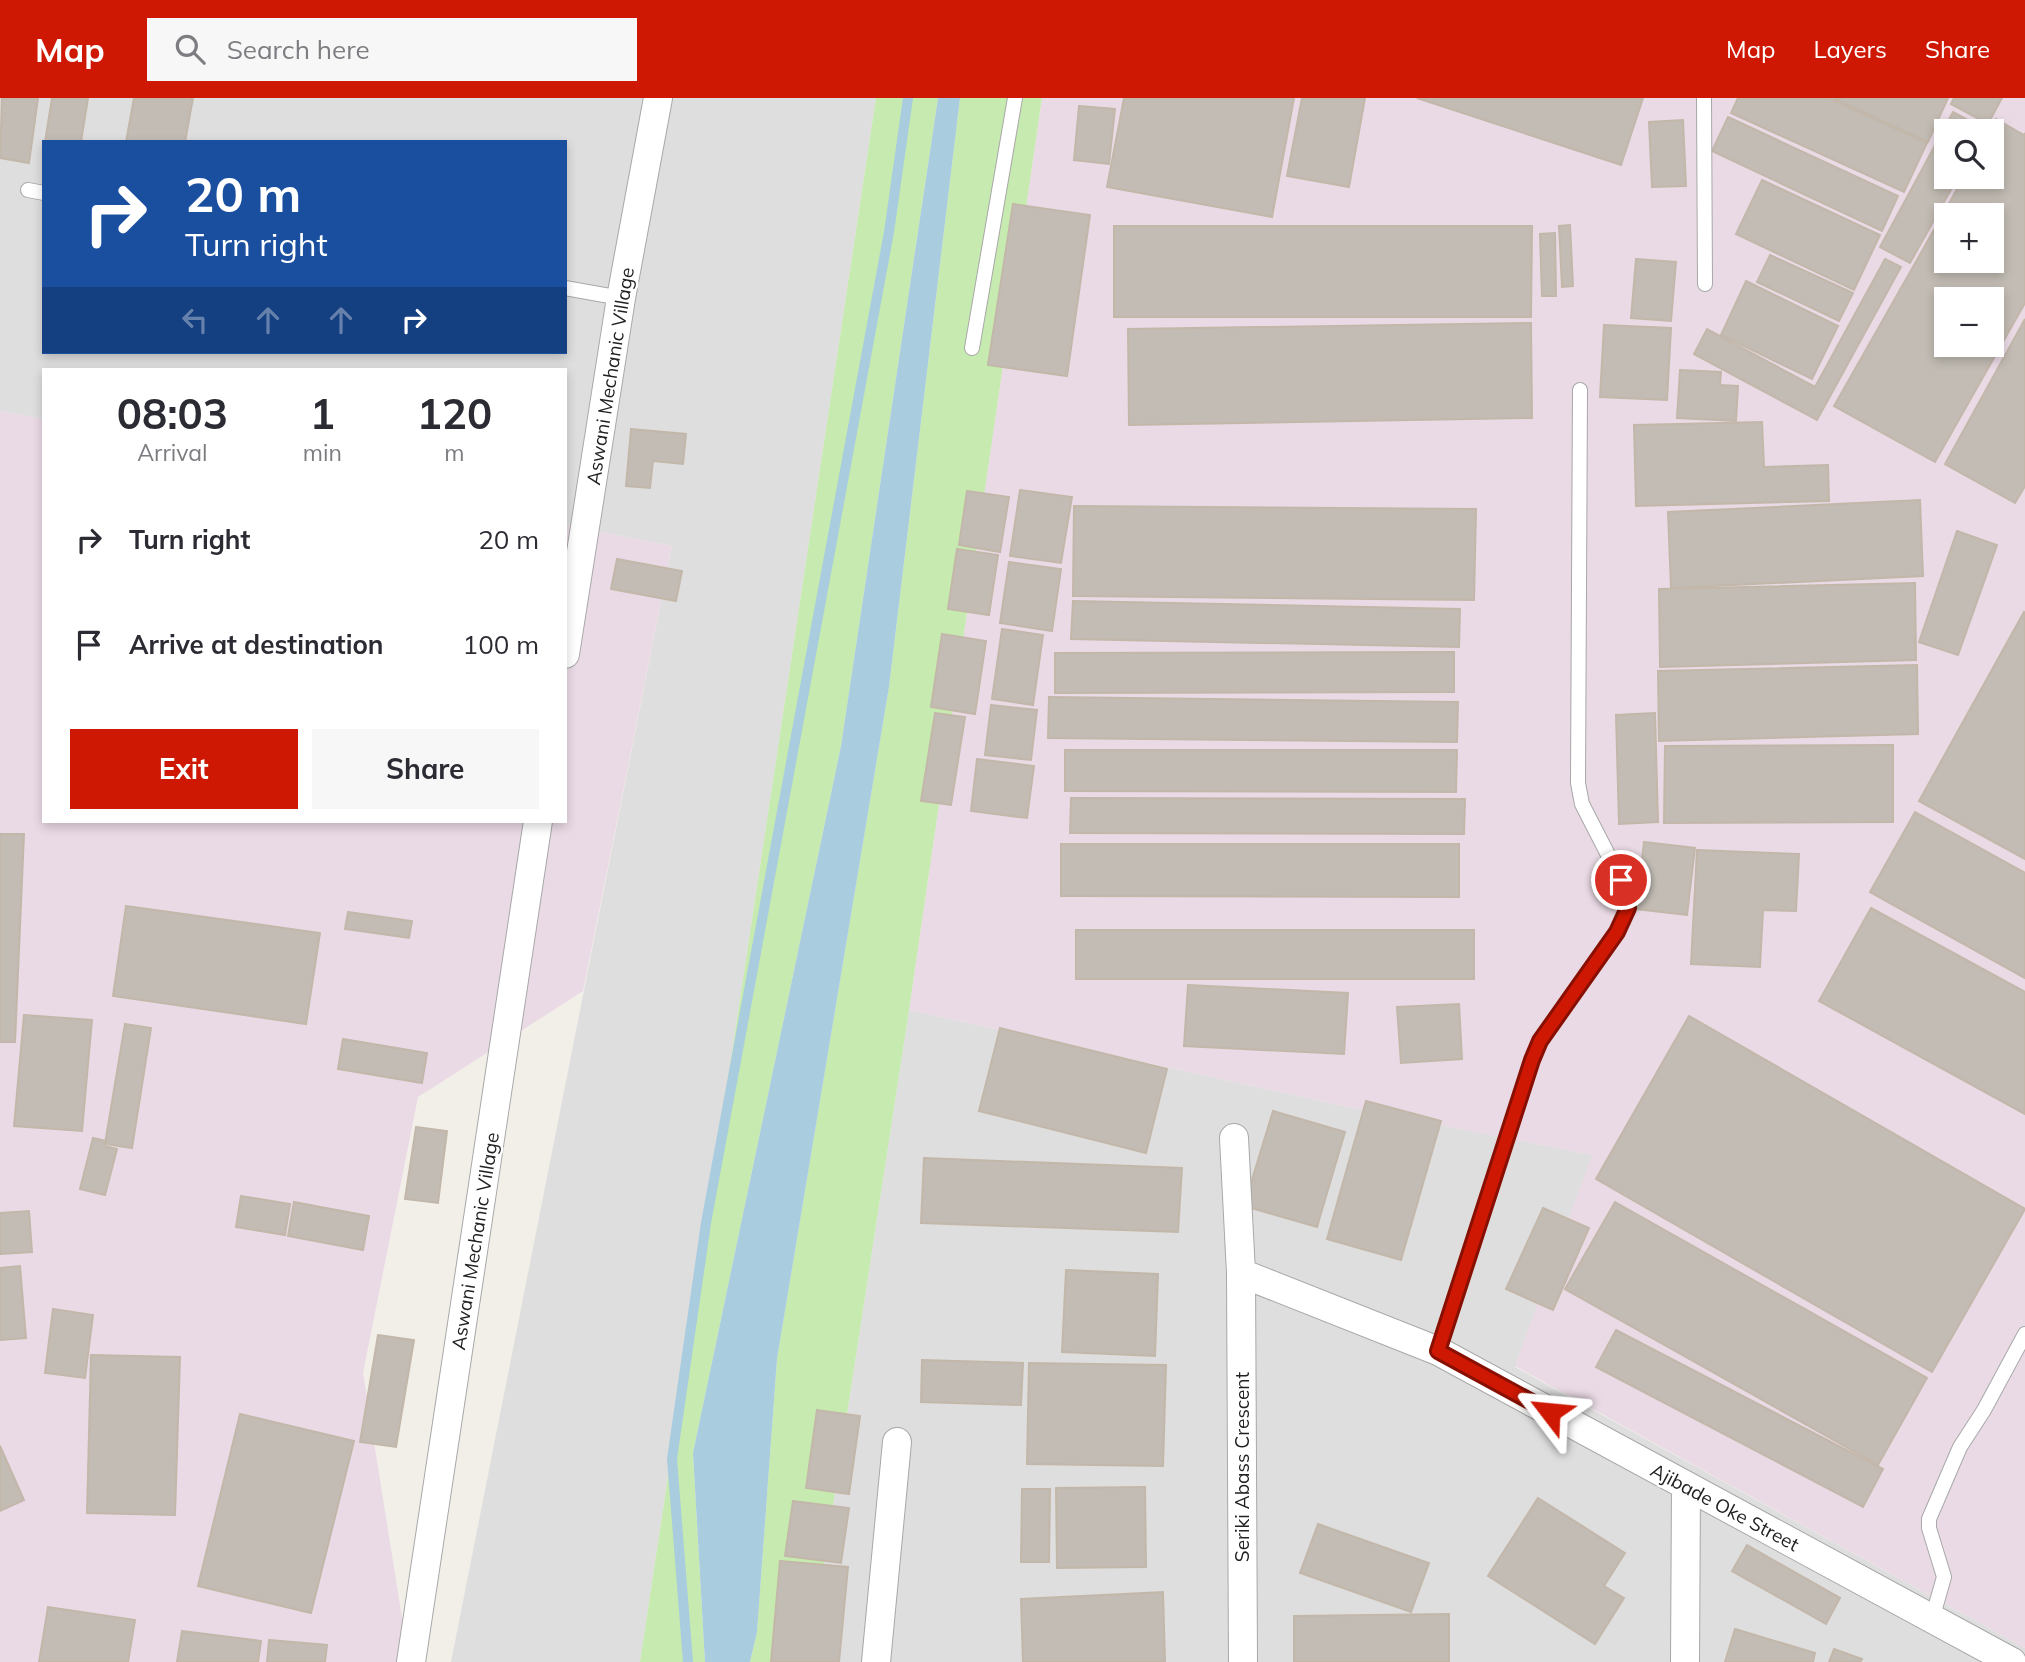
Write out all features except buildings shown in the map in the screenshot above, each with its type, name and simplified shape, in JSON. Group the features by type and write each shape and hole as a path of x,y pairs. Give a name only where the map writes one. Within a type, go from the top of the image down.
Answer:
{"street":[{"name":"Aswani Mechanic Village","path":"567,641 621,298 658,98"},
{"name":"Aswani Mechanic Village","path":"411,1662 538,823"},
{"name":"Seriki Abass Crescent","path":"1234,1138 1241,1273 1243,1662"},
{"name":"Ajibade Oke Street","path":"1241,1273 1438,1351 2011,1662"},
{"path":"876,1662 897,1442"},
{"path":"1685,1662 1686,1486"}],"lane":[{"path":"972,348 1014,98"},
{"path":"1704,98 1705,284"},
{"path":"27,190 42,193"},
{"path":"567,288 621,298"},
{"path":"1438,1351 1540,1041 1617,932 1628,908 1621,880 1582,804 1578,783 1580,390"},
{"path":"1932,1619 1944,1577 1929,1528 1930,1519 1960,1447 1984,1410 2025,1334"}],"shaded area":[{"path":"0,98 876,98 640,1662 451,1662 672,546 567,525 567,368 42,368 42,419 0,411"},
{"path":"1042,98 2025,98 2025,1648 1515,1366 1592,1155 1348,1107 909,1010"},
{"path":"0,411 42,419 42,823 567,823 567,525 672,546 583,991 418,1097 363,1373 409,1662 0,1662"},
{"path":"909,1010 1348,1107 1593,1155 1515,1367 2025,1648 2025,1662 809,1662"}],"green space":[{"path":"876,98 938,98 841,746 693,1453 705,1662 640,1662"},
{"path":"960,98 1042,98 909,1010 809,1662 750,1662 757,1632 777,1359 889,687"}],"water":[{"path":"938,98 960,98 889,687 777,1359 757,1632 750,1662 705,1662 693,1453 841,746"}],"waterway":[{"path":"688,1662 672,1459 706,1223 889,232 908,98"}],"route":[{"path":"1550,1412 1438,1351 1532,1060 1540,1041 1617,932 1628,908 1621,880"}]}
